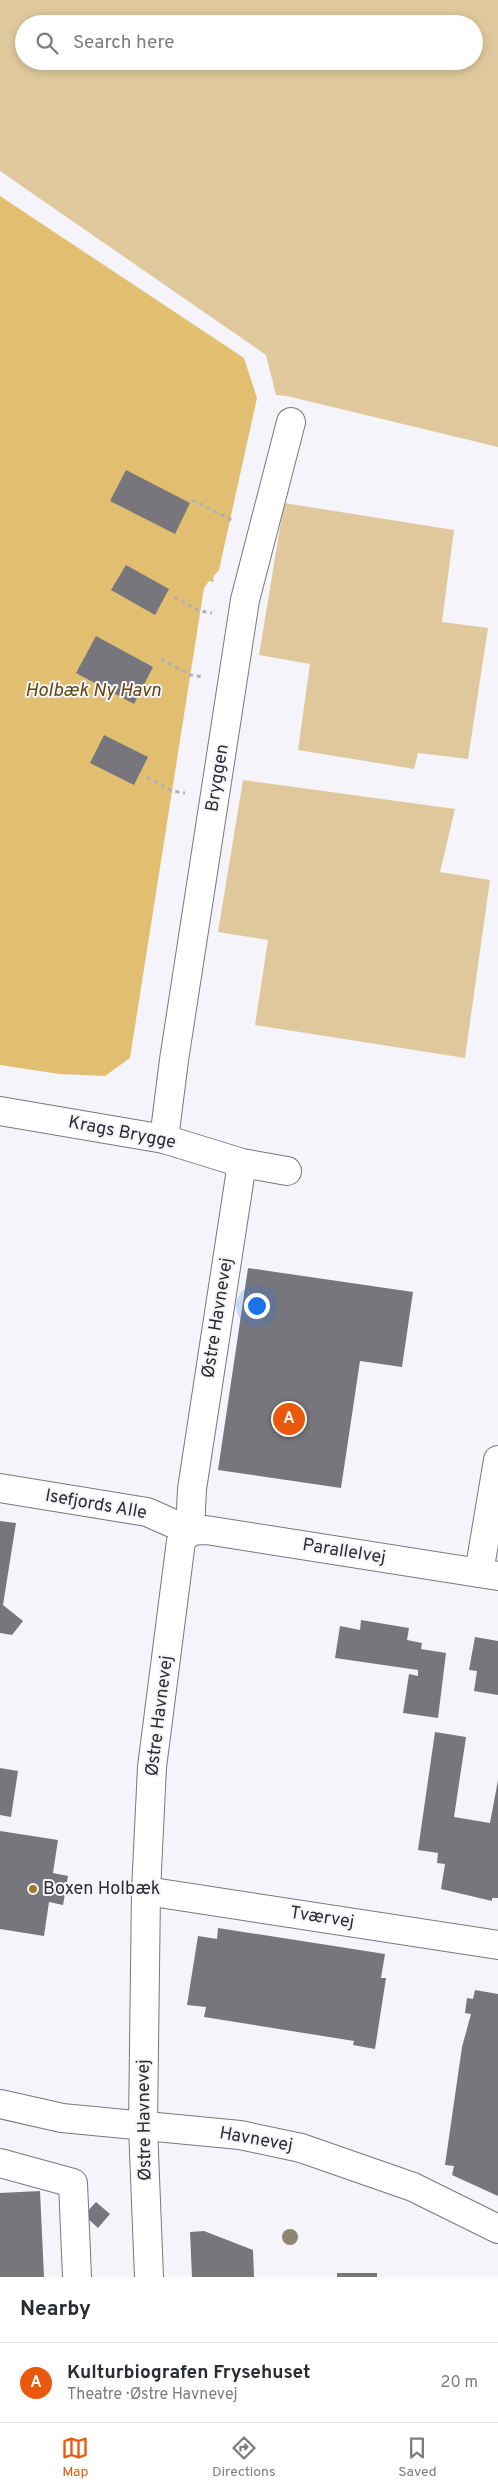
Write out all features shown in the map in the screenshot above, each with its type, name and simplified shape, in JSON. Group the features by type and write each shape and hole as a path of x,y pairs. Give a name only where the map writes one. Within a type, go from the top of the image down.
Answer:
{"street":[{"name":"Bryggen","path":"164,1139 174,1060 245,600 291,422"},
{"name":"Krags Brygge","path":"0,1111 164,1139 242,1163 287,1171"},
{"name":"Østre Havnevej","path":"149,2277 143,2127 146,1890 152,1767 181,1541 190,1531 192,1489 242,1163"},
{"path":"488,1575 498,1460"},
{"name":"Isefjords Alle","path":"0,1488 147,1512 190,1531"},
{"name":"Parallelvej","path":"190,1531 206,1530 488,1575"},
{"name":"Tværvej","path":"146,1890 498,1945"},
{"name":"Havnevej","path":"0,2104 62,2118 240,2135 301,2148 413,2187 498,2229"},
{"path":"0,2163 73,2182 77,2277"}],"path":[{"path":"192,500 230,519"},
{"path":"174,597 200,611"},
{"path":"161,659 190,675"},
{"path":"147,777 172,791"}],"shaded area":[{"path":"0,0 498,0 498,447 287,396 276,395 266,355 0,171"},
{"path":"284,503 454,530 442,622 488,628 468,759 418,753 414,769 298,750 310,664 259,655"},
{"path":"243,780 455,809 440,872 490,880 465,1058 255,1025 268,940 218,932"}],"water":[{"name":"Holbæk Ny Havn","path":"0,196 244,358 257,398 219,570 213,577 214,582 209,581 204,588 130,1058 105,1076 59,1074 0,1065"}],"building":[{"path":"126,470 190,503 175,534 110,501"},
{"path":"126,565 169,589 155,615 111,590"},
{"path":"96,636 153,667 134,704 76,673"},
{"path":"104,735 148,757 134,785 90,763"},
{"path":"248,1268 413,1292 402,1367 360,1361 341,1488 218,1470"},
{"path":"0,1521 16,1523 3,1605 23,1621 12,1635 0,1633"},
{"path":"361,1620 409,1628 407,1640 422,1643 421,1649 446,1653 438,1718 403,1713 409,1674 418,1676 418,1670 335,1658 340,1626 360,1630"},
{"path":"475,1637 498,1641 498,1695 474,1691 477,1671 469,1670"},
{"path":"435,1732 466,1737 454,1817 490,1823 498,1780 498,1898 492,1898 492,1901 441,1889 445,1864 437,1863 438,1853 418,1850"},
{"path":"0,1768 18,1771 11,1817 0,1815"},
{"name":"Boxen Holbæk","path":"0,1831 58,1840 53,1873 68,1876 63,1905 49,1902 44,1936 0,1929"},
{"path":"218,1928 385,1954 381,1978 386,1978 375,2049 353,2045 354,2041 204,2017 206,2007 187,2005 198,1936 217,1939"},
{"path":"475,1990 498,1994 498,2196 452,2175 454,2166 445,2165 462,2047 471,2014 465,2013 467,1998 473,1999"},
{"path":"40,2191 44,2277 0,2277 0,2193"},
{"path":"96,2202 110,2214 98,2228 84,2215"},
{"path":"204,2231 253,2250 254,2277 192,2277 190,2232"},
{"path":"337,2273 377,2273 377,2277 337,2277"}],"place":[{"name":"Kulturbiografen Frysehuset","path":"289,1419"},
{"name":"Boxen Holbæk","path":"33,1889"}]}
